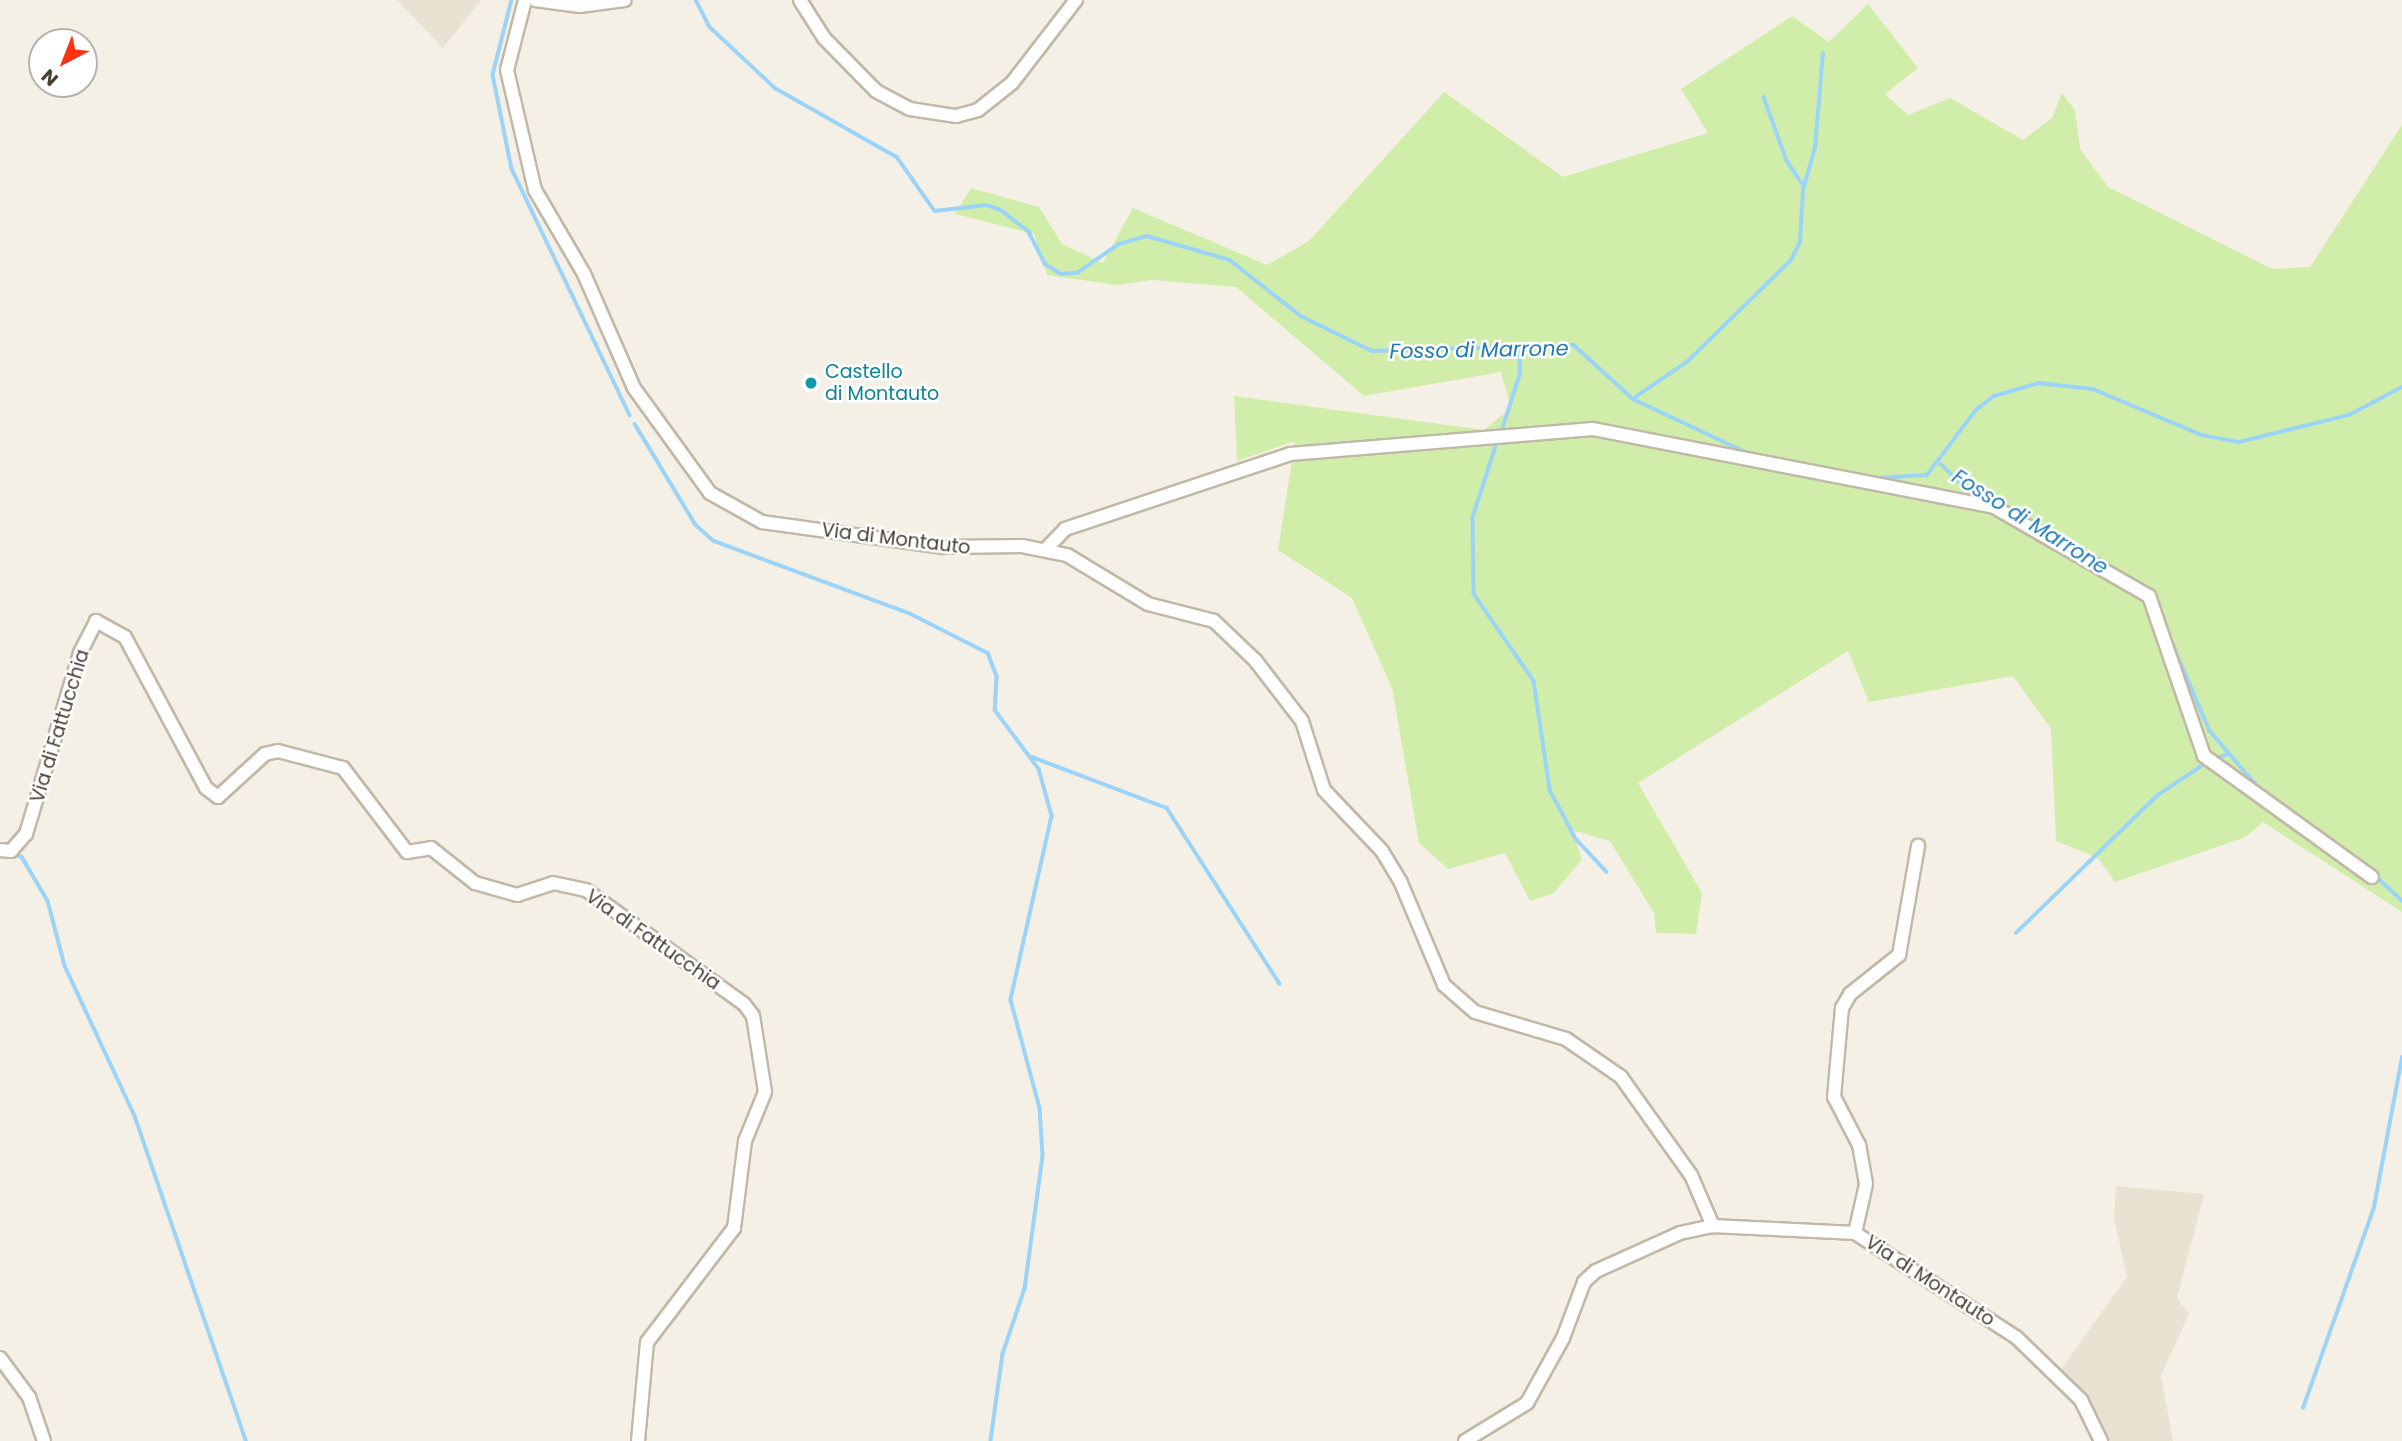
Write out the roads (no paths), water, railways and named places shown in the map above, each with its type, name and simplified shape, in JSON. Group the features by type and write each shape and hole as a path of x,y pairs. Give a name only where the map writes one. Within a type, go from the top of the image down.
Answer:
{"street":[{"name":"Via di Montauto","path":"525,0 507,70 535,190 584,274 634,388 710,492 762,522 943,547 1022,546 1067,555 1148,604 1214,621 1255,660 1302,721 1324,790 1382,851 1401,883 1444,985 1475,1012 1566,1039 1622,1077 1691,1175 1713,1226 1821,1226 1855,1233 2017,1337 2081,1400 2101,1441"},
{"path":"534,0 580,6 625,0"},
{"path":"800,0 824,38 876,91 910,109 957,116 978,110 1012,83 1076,0"},
{"path":"1046,550 1065,529 1290,454 1593,429 1994,507 2149,596 2204,757 2372,877"},
{"name":"Via di Fattucchia","path":"0,850 11,851 26,834 80,653 96,621 125,637 206,788 218,797 265,754 278,751 343,768 407,852 431,848 475,883 517,895 553,883 586,890 744,1004 753,1016 765,1092 745,1142 734,1228 647,1342 638,1441"},
{"path":"1855,1233 1866,1184 1859,1145 1834,1097 1842,1008 1850,994 1899,955 1918,846"},
{"path":"1465,1441 1527,1402 1563,1339 1584,1282 1596,1270 1680,1233 1713,1226"},
{"path":"0,1358 29,1397 44,1441"}],"waterway":[{"path":"512,0 493,75 512,169 630,415"},
{"name":"Fosso di Marrone","path":"696,0 709,26 775,88 897,157 935,211 987,205 1001,210 1029,232 1045,264 1061,274 1077,273 1119,244 1147,236 1230,260 1301,316 1372,351 1574,345 1633,399 1748,453"},
{"path":"1634,398 1687,362 1791,260 1800,242 1803,190 1815,148 1823,53"},
{"path":"1764,97 1787,161 1804,186"},
{"path":"1501,433 1520,373 1519,345"},
{"path":"1875,478 1927,475 1976,410 1994,396 2039,383 2093,389 2202,435 2239,442 2349,415 2402,387"},
{"path":"635,424 696,525 714,541 909,613 988,653 997,677 995,710 1039,769 1052,816 1011,1000 1040,1108 1043,1156 1025,1289 1003,1354 991,1441"},
{"path":"1498,440 1473,518 1474,594 1534,681 1550,790 1576,839 1607,872"},
{"name":"Fosso di Marrone","path":"1941,464 1965,487 2078,549"},
{"path":"2163,621 2210,731 2259,788"},
{"path":"2213,760 2228,754"},
{"path":"1032,757 1167,808 1280,984"},
{"path":"2016,933 2158,795 2206,763"},
{"name":"Fosso di Marrone","path":"2288,809 2346,851"},
{"path":"12,853 22,857 48,901 65,966 135,1116 246,1441"},
{"name":"Fosso di Marrone","path":"2377,877 2402,900"},
{"path":"2303,1408 2374,1207 2402,1058"}],"place":[{"name":"Castello di Montauto","path":"811,383"}]}
